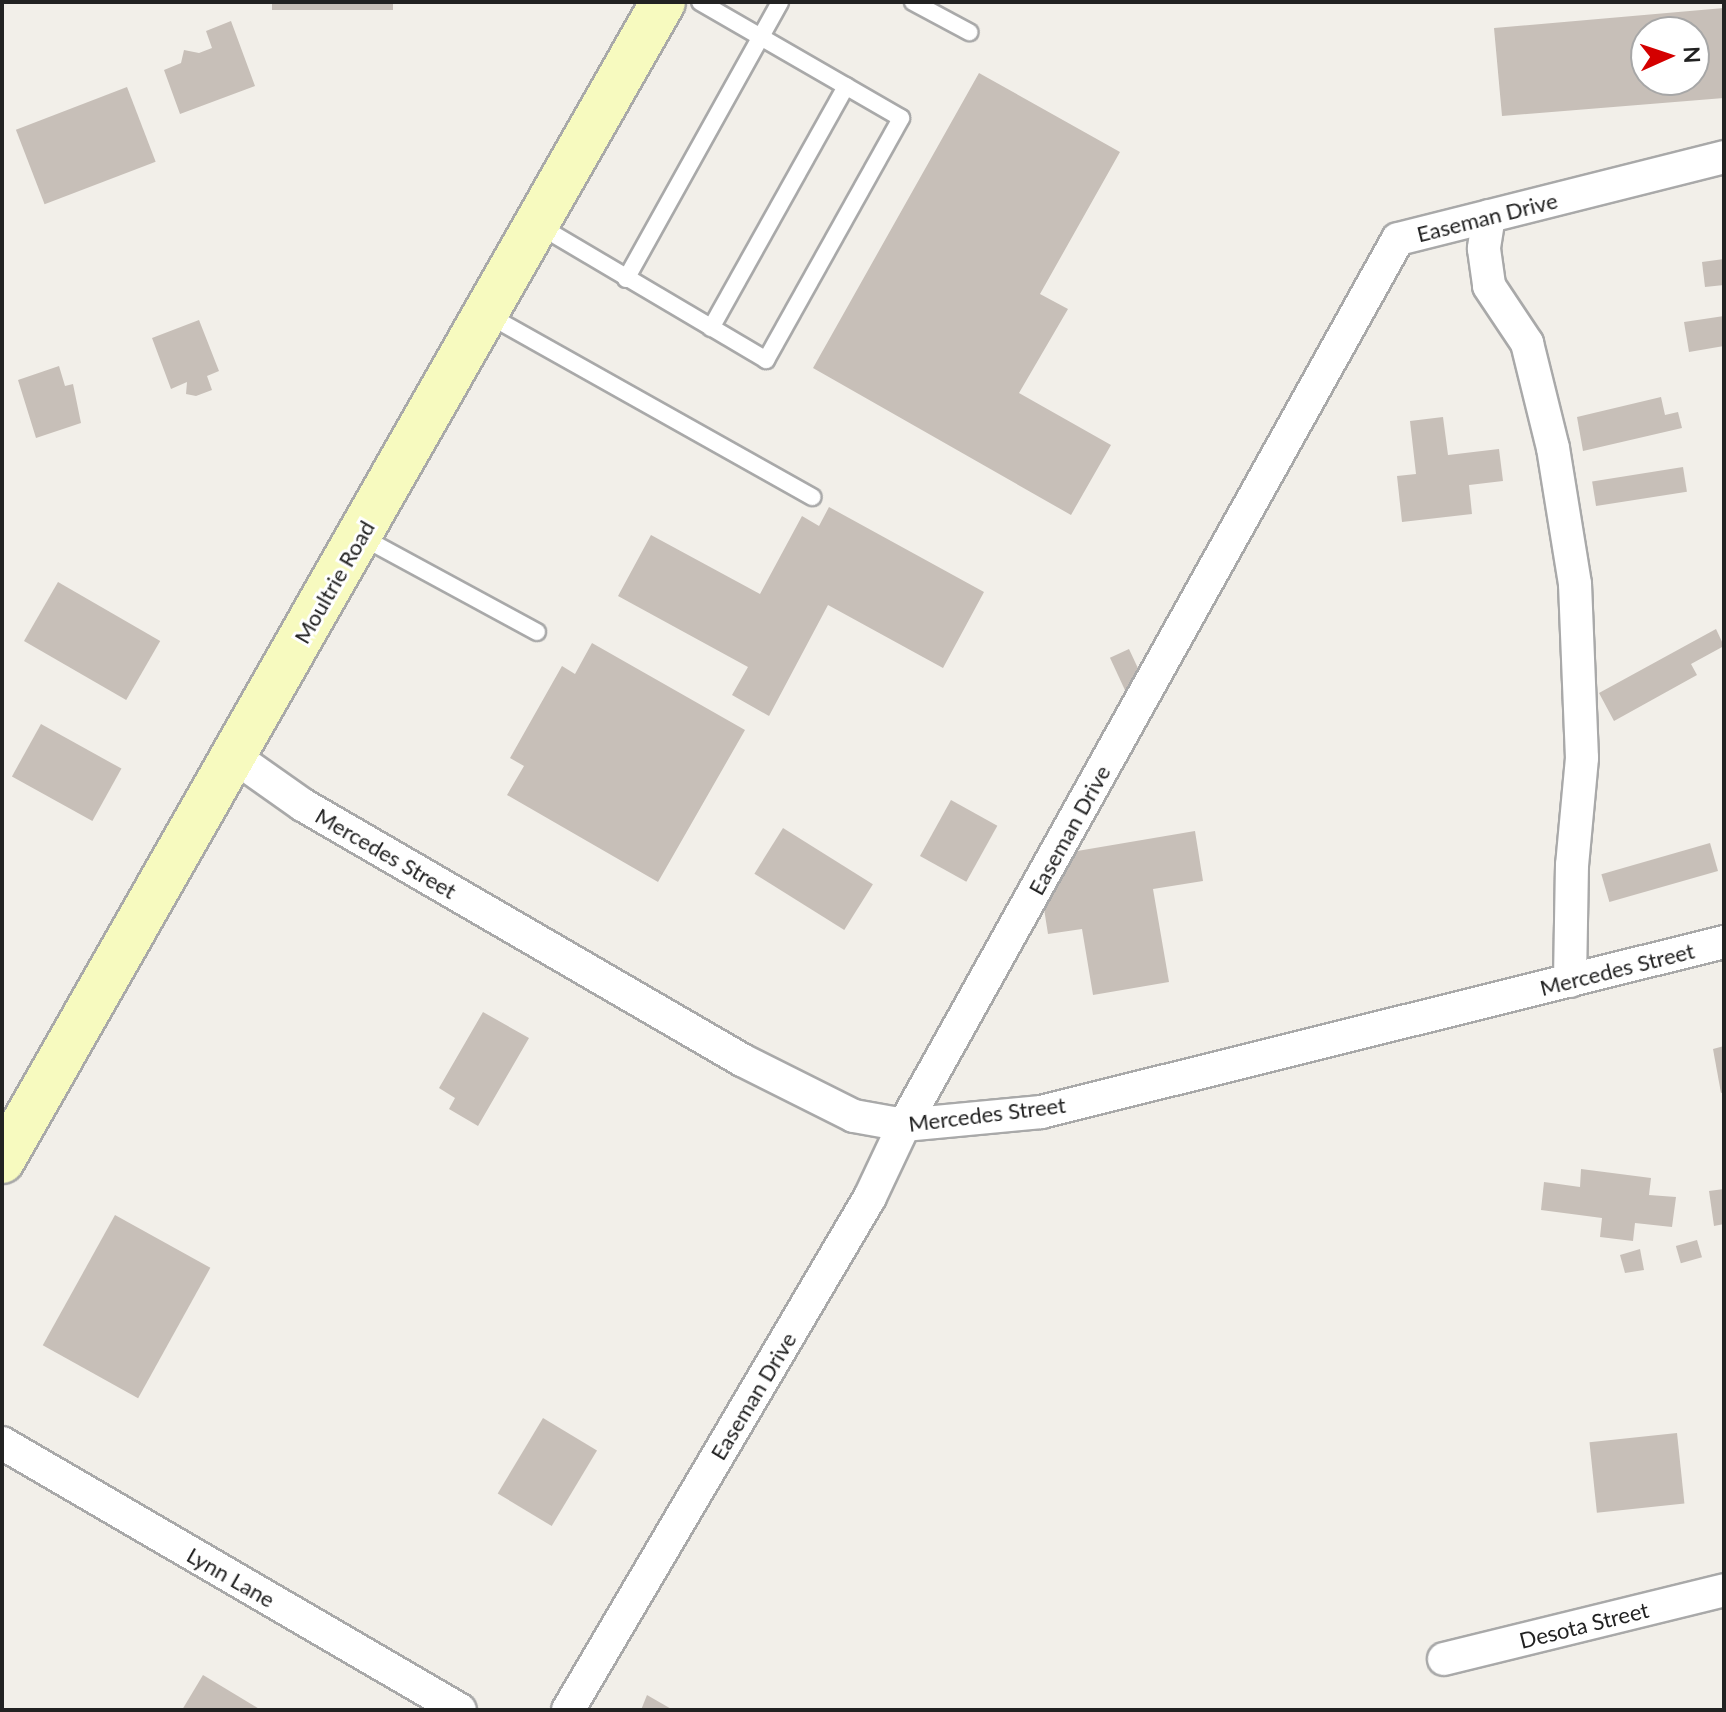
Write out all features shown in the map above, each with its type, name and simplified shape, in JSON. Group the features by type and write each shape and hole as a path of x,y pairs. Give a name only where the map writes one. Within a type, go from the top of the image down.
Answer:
{"street":[{"name":"Moultrie Road","path":"2,1161 663,2"},
{"name":"Easeman Drive","path":"568,1710 870,1197 904,1125 1398,239 1724,157"},
{"path":"1489,216 1484,249 1489,286 1527,343 1553,448 1575,584 1582,758 1572,865 1570,981"},
{"name":"Mercedes Street","path":"232,755 303,805 742,1060 854,1116 904,1125 1041,1112 1724,942"},
{"name":"Lynn Lane","path":"2,1443 460,1710"},
{"name":"Desota Street","path":"1444,1659 1724,1590"}],"lane":[{"path":"538,225 766,360 901,118 700,2"},
{"path":"626,279 780,2"},
{"path":"913,2 969,32"},
{"path":"711,328 846,86"},
{"path":"487,314 812,497"},
{"path":"360,537 537,632"}],"building":[{"path":"272,2 393,2 393,10 272,10"},
{"path":"1724,8 1724,98 1502,116 1494,28 1630,16 1630,96 1710,96 1710,16 1632,16"},
{"path":"231,21 255,86 180,114 164,70 181,63 184,50 199,53 212,48 206,31"},
{"path":"979,73 1120,152 1040,294 1068,309 1019,393 1111,445 1071,515 813,368"},
{"path":"127,87 156,162 45,204 16,130"},
{"path":"1724,259 1724,285 1705,287 1702,262"},
{"path":"1724,316 1724,346 1689,352 1684,322"},
{"path":"199,320 219,371 207,376 212,390 196,396 186,394 187,382 171,389 152,338"},
{"path":"59,366 65,386 73,384 81,423 36,438 18,380"},
{"path":"1661,397 1665,415 1678,412 1682,428 1583,451 1577,417"},
{"path":"1443,417 1448,455 1499,449 1503,481 1469,485 1472,514 1402,522 1397,476 1416,474 1410,421"},
{"path":"1683,467 1687,492 1596,506 1592,481"},
{"path":"829,507 984,592 943,668 828,605 769,716 732,695 748,667 618,596 651,535 760,594 802,516 819,526"},
{"path":"58,582 160,641 126,700 24,641"},
{"path":"1716,629 1724,646 1691,664 1697,675 1614,721 1599,693"},
{"path":"592,643 745,730 658,882 507,795 524,766 510,758 562,666 575,674"},
{"path":"1129,649 1146,685 1127,694 1110,658"},
{"path":"41,724 121,769 92,821 12,776"},
{"path":"951,800 997,826 966,882 920,856"},
{"path":"783,828 873,884 844,930 754,874"},
{"path":"1195,831 1203,881 1153,889 1169,982 1093,995 1082,929 1048,934 1036,858"},
{"path":"1710,843 1718,871 1609,902 1601,874"},
{"path":"483,1012 529,1038 478,1126 449,1109 455,1098 439,1088"},
{"path":"1724,1046 1724,1092 1721,1093 1713,1049"},
{"path":"1581,1169 1651,1178 1649,1195 1676,1197 1672,1227 1635,1223 1633,1241 1600,1237 1602,1218 1541,1210 1544,1182 1580,1187"},
{"path":"1724,1189 1724,1224 1714,1226 1709,1191"},
{"path":"115,1215 210,1268 138,1398 43,1345"},
{"path":"1697,1240 1702,1257 1681,1263 1676,1246"},
{"path":"1640,1249 1644,1270 1625,1273 1620,1255"},
{"path":"543,1418 597,1450 552,1526 498,1493"},
{"path":"1677,1433 1684,1504 1597,1513 1589,1442"},
{"path":"203,1675 261,1710 182,1710"},
{"path":"647,1695 673,1710 641,1710"}]}
